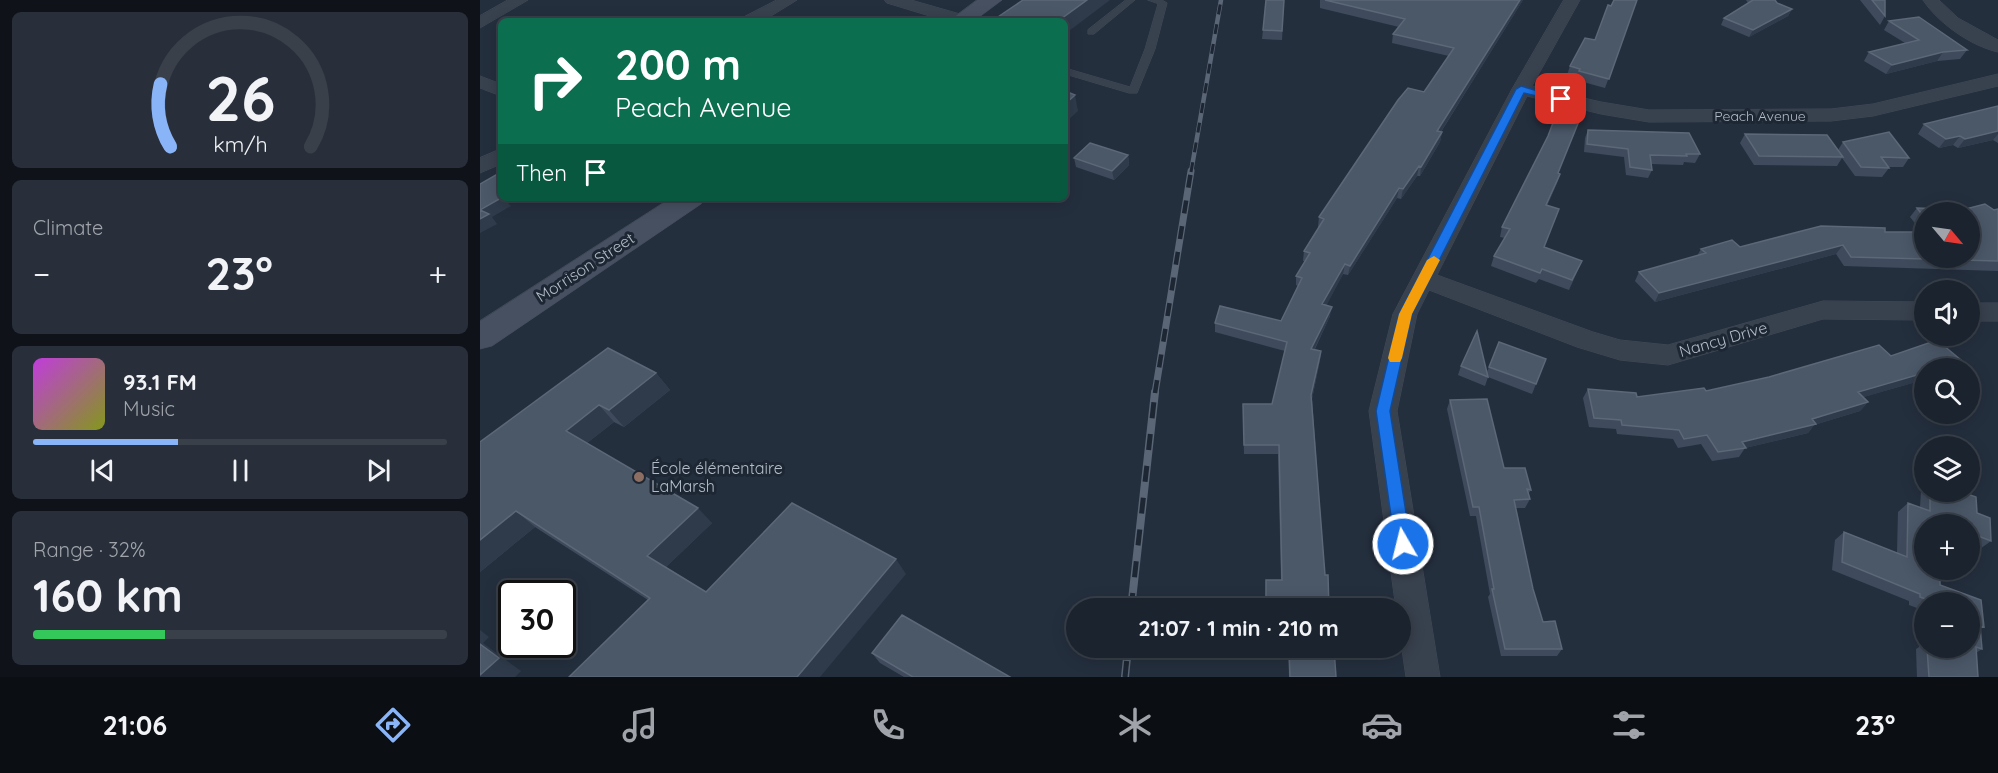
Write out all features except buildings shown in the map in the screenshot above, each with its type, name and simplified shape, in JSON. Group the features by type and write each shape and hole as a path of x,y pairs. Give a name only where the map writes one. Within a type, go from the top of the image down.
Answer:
{"street":[{"path":"480,23 520,0"},
{"path":"756,18 789,0"},
{"path":"893,0 950,18"},
{"path":"965,18 992,0"},
{"path":"1423,677 1383,411 1405,314 1521,89 1572,0"},
{"path":"1931,0 1947,18 1998,47"},
{"name":"Peach Avenue","path":"1521,89 1601,108 1649,116 1831,115 1873,110 1998,80"},
{"path":"480,82 498,89"},
{"path":"480,166 498,157"},
{"name":"Morrison Street","path":"480,337 686,201"},
{"name":"Nancy Drive","path":"1424,279 1586,340 1620,350 1668,355 1823,310 1914,311"},
{"path":"1980,312 1998,312"}],"lane":[{"path":"1091,32 1131,0"},
{"path":"1068,72 1133,91 1150,49 1163,3 1152,0"}],"railway":[{"path":"1191,172 1221,0"},
{"path":"1155,393 1191,171"},
{"path":"1132,598 1155,392"},
{"path":"1125,677 1127,658"}],"slow traffic":[{"path":"1395,358 1405,314 1434,260"}],"place":[{"name":"École élémentaire LaMarsh","path":"639,477"}],"route":[{"path":"1403,544 1383,411 1405,314 1521,89 1561,99"}]}
